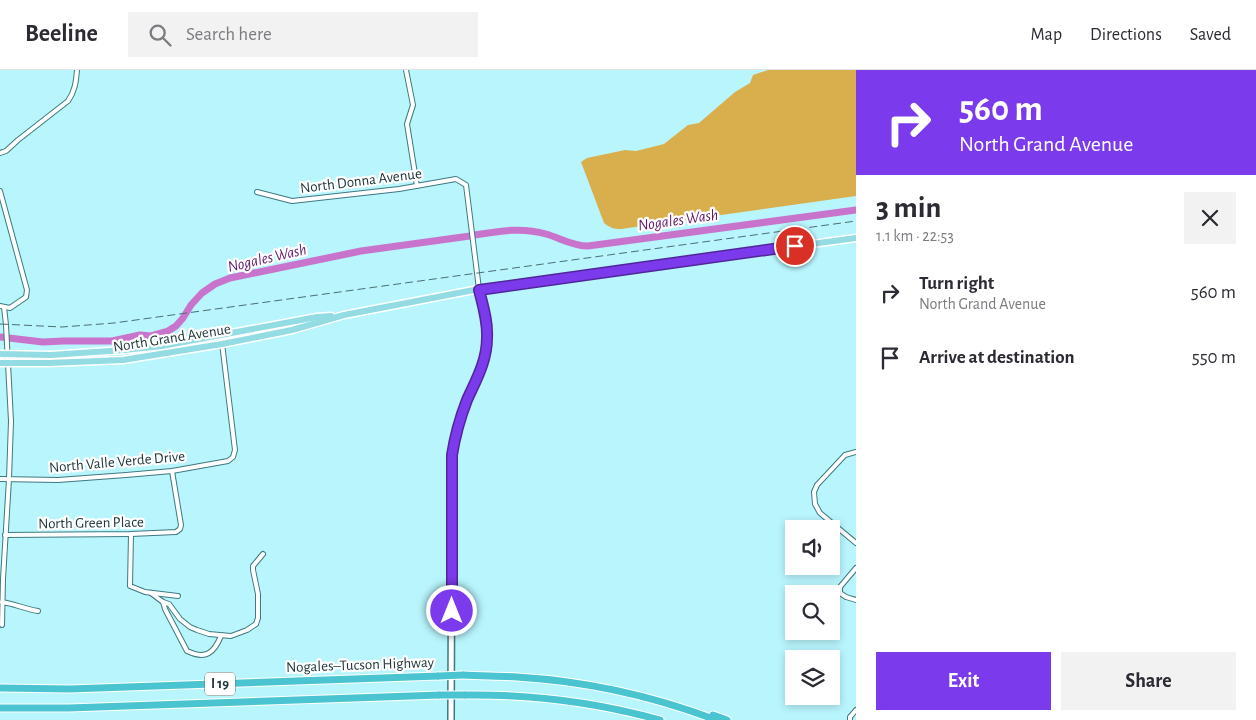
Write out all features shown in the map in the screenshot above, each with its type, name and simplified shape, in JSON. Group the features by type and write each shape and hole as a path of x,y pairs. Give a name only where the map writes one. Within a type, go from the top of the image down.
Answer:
{"highway":[{"name":"Nogales–Tucson Highway","path":"0,688 70,689 463,675 517,677 586,685 656,701 716,720"},
{"path":"586,685 671,702 726,720"},
{"name":"I 19","path":"0,708 69,708 464,695 554,699 592,704 660,720"}],"main road":[{"name":"North Grand Avenue","path":"0,363 123,360 222,344 292,330 344,316 479,290 856,238"},
{"name":"North Grand Avenue","path":"0,354 51,355 162,346 317,317 344,316"}],"street":[{"path":"0,153 6,151 68,101 76,84 77,70"},
{"path":"406,70 413,105 407,124 417,186"},
{"name":"North Donna Avenue","path":"257,192 292,201 417,186 456,179 466,185 479,290"},
{"path":"0,191 27,290 26,297 10,308 2,306 8,354 11,421 10,479 1,579 2,625"},
{"path":"452,720 452,455 454,439 461,416 482,370 486,354 488,338 479,290"},
{"path":"221,335 222,344"},
{"name":"North Valle Verde Drive","path":"0,479 58,480 172,470 228,461 233,457 235,450 222,344"},
{"path":"856,452 845,455 817,485 814,492 815,504 820,513 856,542"},
{"name":"North Green Place","path":"5,535 176,532 180,529 181,525 172,470"},
{"path":"132,534 130,586 145,592 178,596"},
{"path":"151,593 169,604 180,619 190,627 221,636 237,634 252,627 258,621 258,594 253,570 263,554"},
{"path":"856,568 840,587 840,593 856,600"},
{"path":"2,602 38,611"},
{"path":"163,602 187,651 192,654 207,654 212,651 221,636"},
{"path":"850,720 850,717 856,710"}],"shaded area":[{"path":"768,70 856,70 856,196 621,229 612,228 604,223 581,162 587,158 625,150 636,151 664,144 688,125 699,123 735,92 750,83 753,75"}],"waterway":[{"name":"Nogales Wash","path":"475,235 519,230 546,234 577,245 588,246 856,210"},
{"name":"Nogales Wash","path":"0,337 43,342 112,341 140,335 150,336 168,331 176,326 202,293 215,284 230,278 361,251 470,236"}],"railway":[{"path":"0,324 62,327 114,323 856,221"}],"route":[{"path":"452,611 452,455 454,439 461,416 482,370 486,354 488,338 479,290 795,246"}]}
